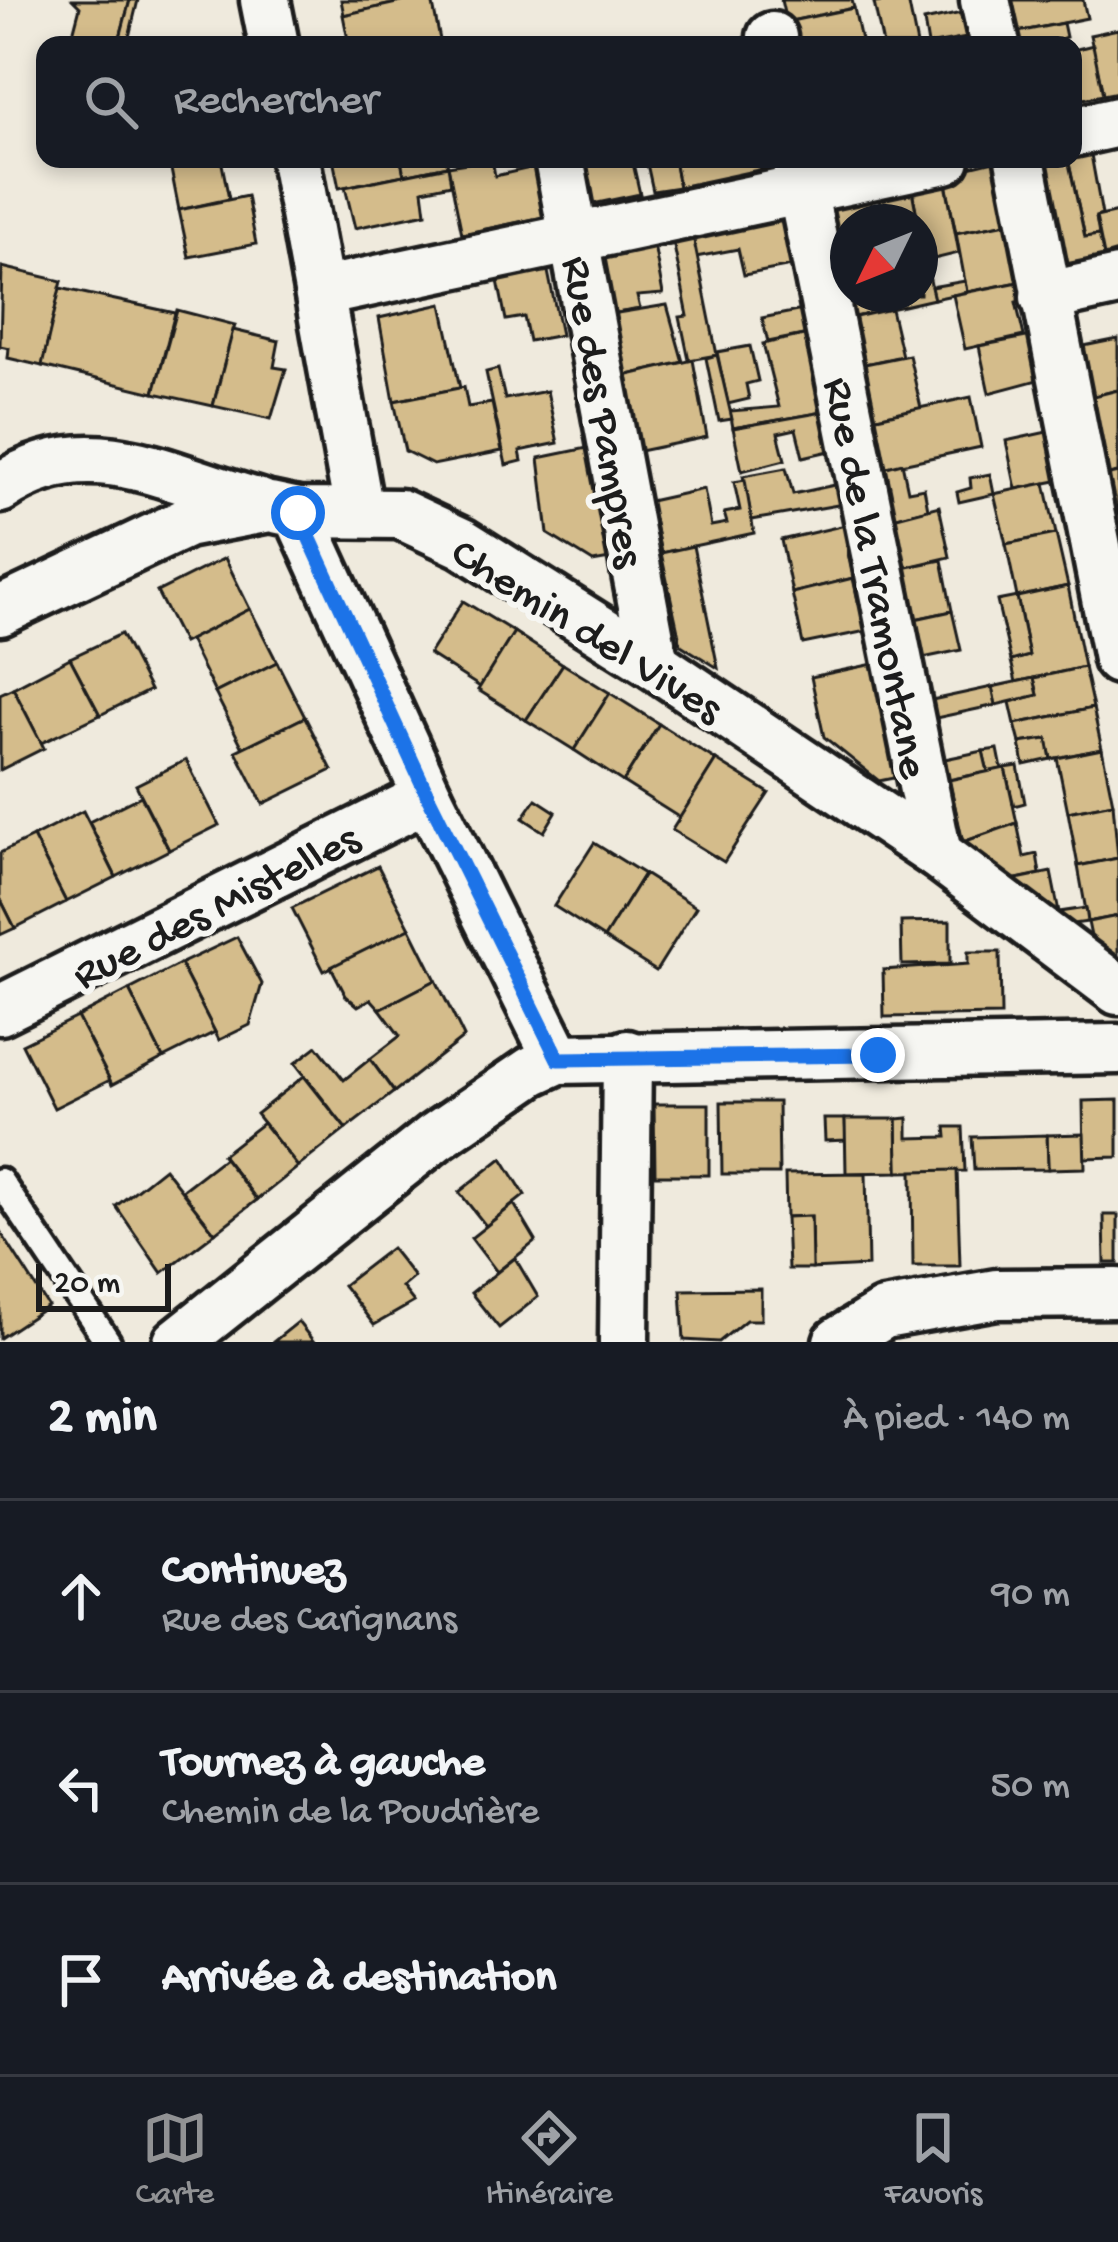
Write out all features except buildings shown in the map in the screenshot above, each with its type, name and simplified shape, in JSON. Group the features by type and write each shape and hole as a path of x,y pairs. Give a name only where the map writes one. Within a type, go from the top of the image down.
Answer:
{"street":[{"path":"265,0 272,36"},
{"path":"985,0 993,36"},
{"path":"1082,130 1118,122"},
{"path":"297,168 358,511"},
{"name":"Rue des Pampres","path":"561,168 654,664"},
{"path":"320,292 576,239 799,174 857,168"},
{"path":"1022,168 1118,659"},
{"name":"Rue de la Tramontane","path":"799,174 937,854"},
{"path":"1045,297 1118,281"},
{"path":"0,488 30,467 80,455 284,510 558,1059"},
{"name":"Chemin del Vives","path":"0,611 186,524 284,510 400,514 462,543 654,664 937,854 1118,990"},
{"name":"Rue des Mistelles","path":"0,1010 428,796"},
{"path":"178,1342 434,1138 532,1071 558,1059 1118,1048"},
{"path":"624,1342 627,1055"},
{"path":"838,1342 884,1314 997,1294 1118,1293"}],"lane":[{"path":"0,1181 108,1342"}],"route":[{"path":"298,513 428,796 558,1059 878,1055"}]}
